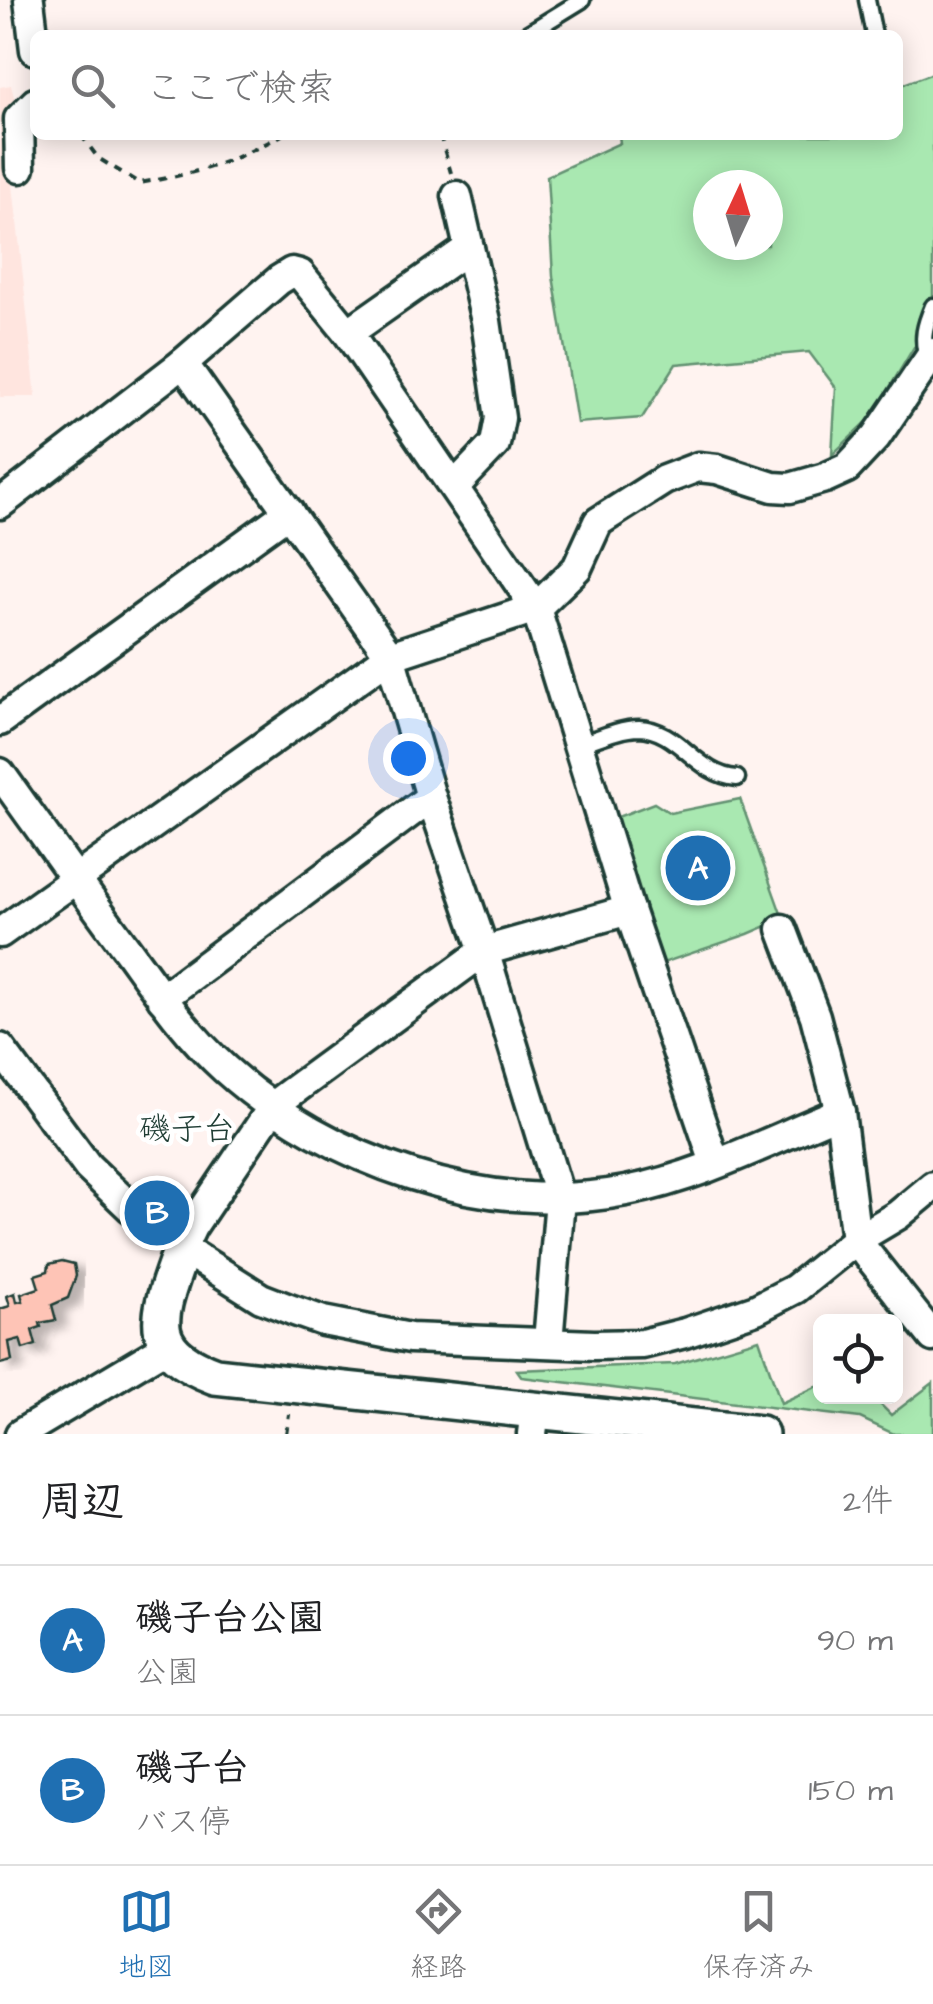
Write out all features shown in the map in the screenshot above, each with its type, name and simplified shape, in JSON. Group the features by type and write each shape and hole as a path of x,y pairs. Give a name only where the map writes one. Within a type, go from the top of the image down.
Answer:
{"street":[{"path":"29,0 33,30"},
{"path":"20,168 20,119 30,108"},
{"path":"455,486 494,444 499,430 498,391 486,321 457,196"},
{"path":"348,332 469,248"},
{"path":"0,504 183,362 279,280 292,272 306,280 348,332 536,608 629,910 715,1163"},
{"path":"0,933 390,656 536,608 578,568 598,522 684,471 698,467 717,469 772,487 790,488 847,468 876,436 930,356"},
{"path":"183,362 390,656 560,1199 548,1342"},
{"path":"0,721 288,512"},
{"path":"0,773 162,998 226,1070 330,1139 407,1173 483,1190 560,1199 627,1191 715,1163 840,1112"},
{"path":"162,998 431,796"},
{"path":"629,910 484,951 274,1105 182,1248 164,1301 162,1325 166,1347 186,1366 215,1376 534,1421 760,1434"},
{"path":"782,929 815,1016 840,1112 856,1240 933,1336"},
{"path":"0,1048 88,1167 182,1248 261,1298 323,1321 410,1338 642,1344 722,1322 795,1289 933,1186"},
{"path":"20,1434 166,1347"}],"lane":[{"path":"533,30 582,0"},
{"path":"866,0 873,30"},
{"path":"930,356 923,345 924,326 933,306"},
{"path":"577,745 634,728 654,730 700,765 737,778"}],"path":[{"path":"85,140 98,158 138,183 189,175 230,163 273,140"},
{"path":"441,140 457,196"}],"shaded area":[{"path":"11,85 15,101 9,128 10,157 36,397 0,397 0,87"}],"green space":[{"path":"933,73 933,338 914,347 872,417 832,455 836,388 809,352 676,364 642,418 577,423 553,276 547,176 620,140 903,140 903,84"},
{"path":"740,799 783,919 663,963 615,818 654,803 670,813"},
{"path":"759,1339 781,1403 813,1388 813,1404 880,1404 891,1415 933,1383 933,1434 894,1434 860,1418 522,1377 517,1370 675,1364"}],"building":[{"path":"49,1264 74,1264 76,1276 68,1298 52,1305 56,1320 40,1323 41,1327 32,1330 36,1345 23,1349 20,1339 9,1342 12,1361 0,1364 0,1309 10,1306 7,1296 15,1293 17,1302 23,1301 21,1294 39,1288 35,1275 48,1271"}],"place":[{"name":"磯子台公園","path":"698,868"},
{"name":"磯子台","path":"157,1213"}],"district":[{"name":"磯子台","path":"187,1129"}]}
